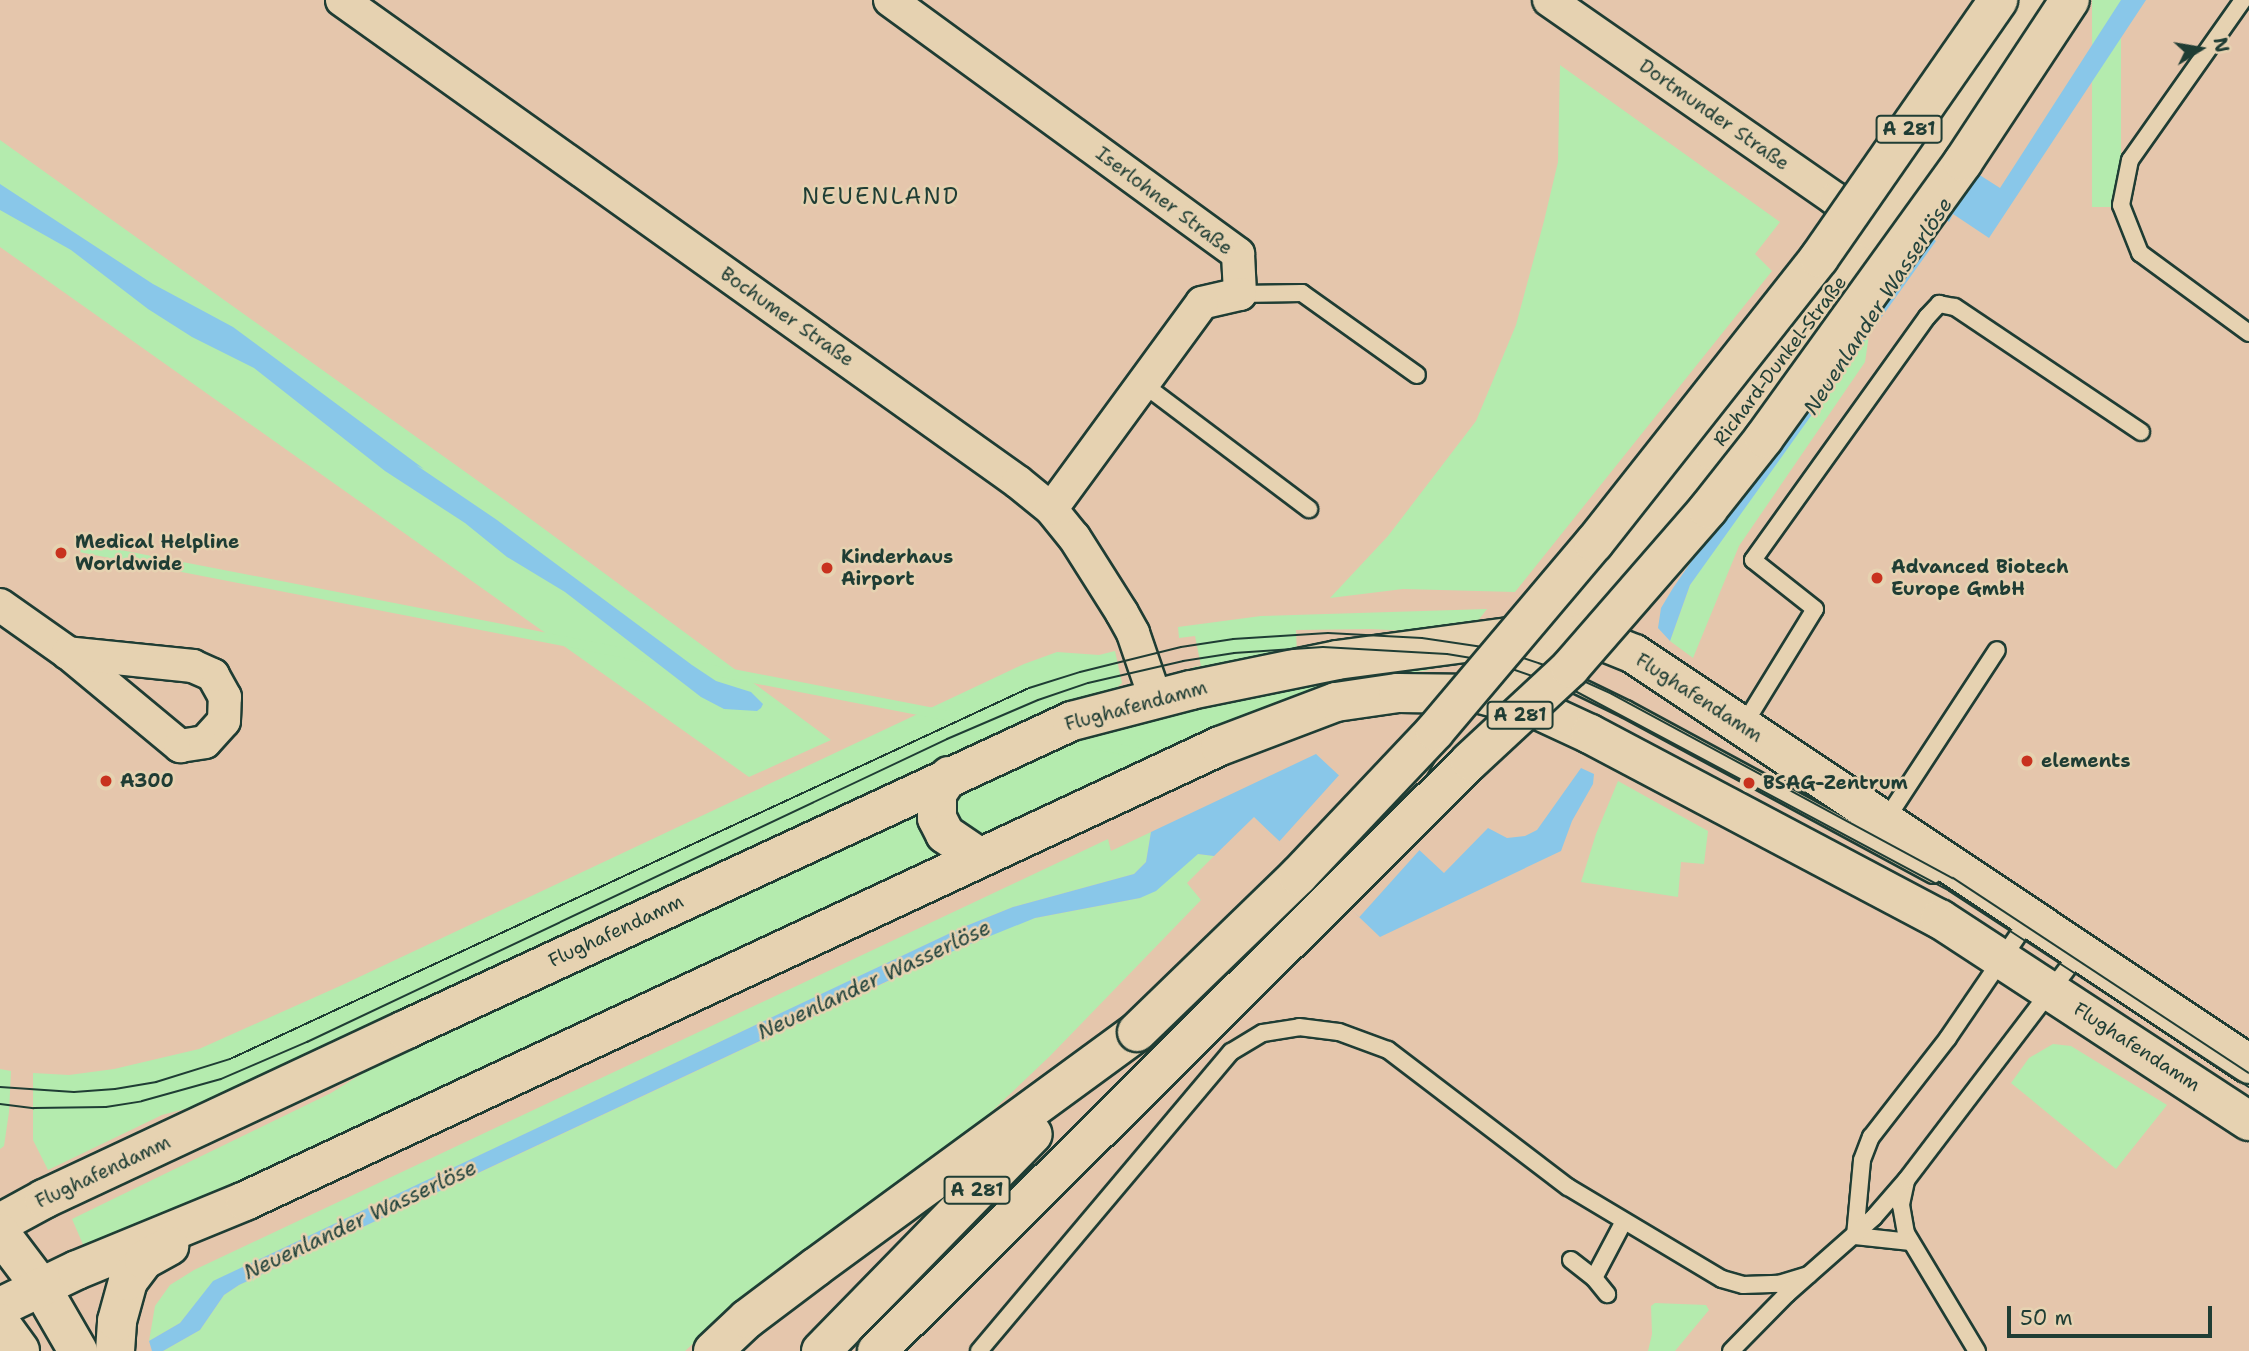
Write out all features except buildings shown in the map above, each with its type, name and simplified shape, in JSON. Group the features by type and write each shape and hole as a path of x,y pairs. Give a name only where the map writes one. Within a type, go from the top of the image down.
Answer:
{"main road":[{"name":"A 281","path":"821,1351 998,1168 1298,876 1435,731 1708,403 1819,258 1998,0"},
{"name":"Richard-Dunkel-Straße","path":"1496,698 1712,451 1876,232 2031,0"},
{"name":"A 281","path":"877,1351 1470,761 1570,668 1708,509 1764,438 1948,184 2070,0"},
{"name":"Flughafendamm","path":"0,1223 94,1175 1072,721 1337,660 1555,631 1583,633 1634,654 1885,821 2018,936 2068,969 2249,1064"},
{"name":"Flughafendamm","path":"0,1307 236,1205 1220,746 1336,702 1425,691 1480,694 1536,709 1590,734 1940,919 2018,936 2068,969 2129,1040 2249,1121"},
{"path":"949,776 937,794 937,818 945,834 979,857"},
{"path":"713,1351 806,1275 1137,1032"},
{"path":"114,1351 117,1321 128,1281 144,1260 213,1226 236,1205"},
{"path":"0,1233 41,1287 78,1351"},
{"path":"0,1323 20,1351"}],"street":[{"name":"Bochumer Straße","path":"342,0 1008,474 1051,509 1082,548 1133,633 1156,700"},
{"name":"Iserlohner Straße","path":"890,0 1238,254 1240,294"},
{"name":"Dortmunder Straße","path":"1549,0 1835,199 1876,232"},
{"path":"1051,509 1202,303 1240,294"},
{"path":"0,605 68,653 180,746 205,742 224,721 225,697 214,675 193,666 68,653"}],"lane":[{"path":"2243,0 2130,160 2121,205 2140,253 2249,333"},
{"path":"1240,294 1301,293 1417,374"},
{"path":"1743,726 1815,609 1753,561 1939,304 1955,307 2141,432"},
{"path":"1143,384 1309,509"},
{"path":"1885,821 1997,650"},
{"path":"1525,666 1556,676 1626,709 1909,861 2018,936 1948,1038 1871,1137 1862,1160 1855,1236"},
{"path":"1731,1351 1809,1275 1855,1236 1907,1179 2068,969 2249,1079"},
{"path":"979,1351 1231,1052 1263,1033 1299,1027 1339,1032 1366,1040 1409,1064 1568,1188 1733,1283 1779,1284 1809,1275"},
{"path":"1907,1179 1901,1205 1903,1222 1911,1242 1977,1351"},
{"path":"1594,1278 1624,1221"},
{"path":"1855,1236 1911,1242"},
{"path":"1571,1260 1594,1278 1608,1294"},
{"path":"1746,1351 1756,1327"}],"green space":[{"path":"2092,0 2121,0 2121,207 2092,207"},
{"path":"1560,65 1780,222 1755,254 1772,271 1515,592 1403,589 1330,598 1388,536 1476,421 1516,325 1558,162"},
{"path":"0,140 513,506 831,740 749,777 0,247"},
{"path":"1869,335 1865,362 1739,546 1693,658 1670,641 1690,585 1726,530"},
{"path":"82,542 1217,763 1215,773 80,552"},
{"path":"1487,609 1474,626 1432,632 1296,630 1297,654 1197,674 1193,667 1201,666 1195,636 1179,638 1178,627 1261,616"},
{"path":"1115,651 1122,683 1107,696 207,1103 162,1115 48,1170 33,1140 33,1073 69,1075 114,1069 199,1049 340,986 1024,664 1057,652 1099,655"},
{"path":"1430,662 1429,670 1340,683 398,1114 85,1249 72,1219 331,1093 410,1044 1082,735 1199,704"},
{"path":"1618,781 1708,831 1704,864 1681,862 1678,897 1581,882 1596,834"},
{"path":"1151,832 1146,862 1134,874 1013,907 961,928 214,1281 180,1323 149,1341 155,1306 170,1285 194,1270 1108,839 1111,851"},
{"path":"1198,854 1214,856 1187,883 1201,900 1050,1056 950,1151 722,1317 685,1351 163,1351 200,1330 224,1295 239,1285 987,935 1035,918 1140,898"},
{"path":"2053,1044 2071,1046 2167,1105 2116,1169 2011,1083 2029,1058"},
{"path":"0,1069 11,1071 9,1112 4,1146 0,1149"},
{"path":"1655,1303 1706,1305 1709,1310 1675,1351 1648,1351 1652,1334 1651,1306"}],"water":[{"path":"2121,0 2146,0 1989,238 1953,214 1949,222 1933,210 1964,165 2000,188"},
{"path":"0,184 153,284 233,327 424,469 416,465 497,520 692,665 716,681 751,692 763,704 761,708 757,711 724,709 701,697 565,592 507,557 465,523 385,471 254,368 192,337 148,309 71,250 0,210"},
{"name":"Neuenlander Wasserlöse","path":"1921,229 1936,241 1690,585 1670,641 1658,628 1661,608 1673,588"},
{"name":"Neuenlander Wasserlöse","path":"1316,754 1444,873 1488,828 1507,838 1525,836 1537,830 1581,768 1594,774 1593,784 1572,821 1561,851 1380,937 1254,817 1214,856 1198,854 1156,891 1140,898 1035,918 941,956 239,1285 224,1295 200,1330 163,1351 152,1351 149,1341 180,1323 213,1281 961,928 1013,907 1134,874 1146,862 1151,832"}],"pier":[{"path":"1341,773 1423,847 1359,917 1277,844"}],"tram line":[{"path":"1383,839 1418,790 1453,731 1510,653 1809,286 1990,0"},
{"path":"0,1087 74,1092 115,1089 156,1082 230,1059 1029,688 1080,672 1181,647 1233,639 1328,633 1422,638 1496,649 1559,670 1612,694 1953,878 2249,1073"},
{"path":"0,1104 34,1108 106,1107 142,1101 221,1079 307,1042 947,739 1038,700 1088,683 1183,661 1234,653 1323,647 1447,654 1489,661 1575,691 1949,891 2249,1087"}],"place":[{"name":"Medical Helpline Worldwide","path":"61,553"},
{"name":"Kinderhaus Airport","path":"827,568"},
{"name":"Advanced Biotech Europe GmbH","path":"1877,578"},
{"name":"elements","path":"2027,761"},
{"name":"A300","path":"106,781"},
{"name":"BSAG-Zentrum","path":"1749,783"}],"district":[{"name":"NEUENLAND","path":"881,196"}]}
